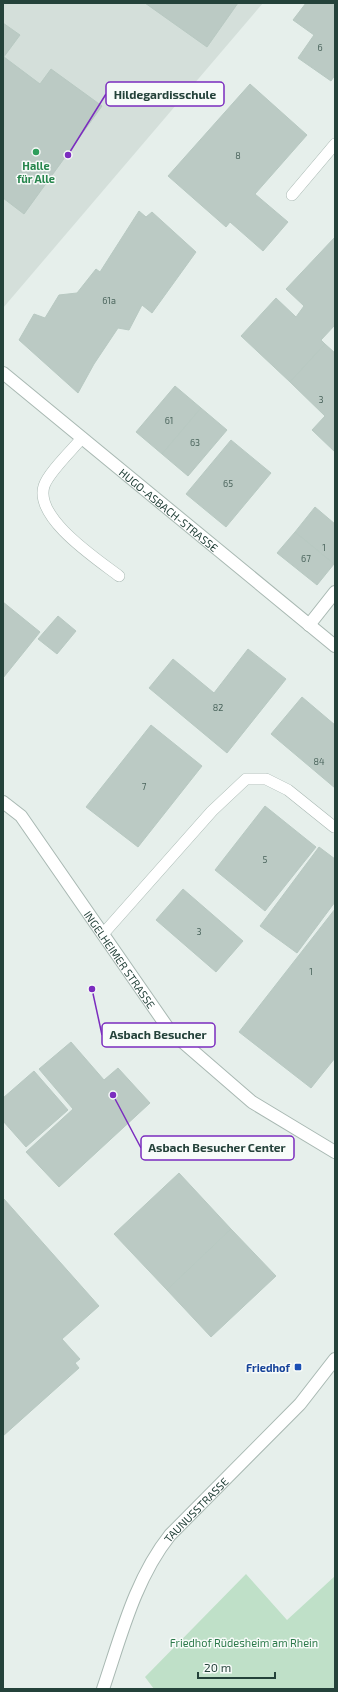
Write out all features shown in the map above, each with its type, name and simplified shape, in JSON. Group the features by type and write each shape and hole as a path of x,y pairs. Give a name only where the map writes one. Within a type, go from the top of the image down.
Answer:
{"street":[{"name":"HUGO-ASBACH-STRASSE","path":"3,373 335,646"},
{"path":"309,626 335,592"},
{"name":"INGELHEIMER STRASSE","path":"3,802 21,816 170,1031 252,1102 335,1152"},
{"name":"TAUNUSSTRASSE","path":"103,1689 137,1590 157,1552 170,1535 300,1404 335,1359"}],"lane":[{"path":"292,195 335,144"},
{"path":"82,438 50,476 44,486 43,496 45,506 52,518 61,528 119,576"},
{"path":"103,934 212,811 246,779 266,779 288,790 334,827 335,826"}],"shaded area":[{"path":"3,3 263,3 3,308"}],"green space":[{"name":"Friedhof Rüdesheim am Rhein","path":"246,1574 287,1620 335,1576 335,1689 154,1689 145,1677"}],"building":[{"path":"145,3 238,3 207,47"},
{"path":"306,3 333,3 335,5 335,75 331,81 298,58 314,35 293,20"},
{"path":"3,23 20,35 3,58"},
{"name":"Halle für Alle","path":"4,57 40,84 51,69 102,106 24,214 3,198"},
{"path":"250,84 307,135 255,194 288,222 263,251 230,222 226,227 168,176"},
{"path":"139,211 146,217 152,212 196,252 152,313 142,305 129,330 118,328 94,364 78,393 19,340 34,314 45,318 59,295 77,293 96,269 100,272"},
{"path":"335,237 335,325 321,340 325,344 290,382 241,336 276,298 296,317 304,306 286,289"},
{"path":"325,344 335,353 335,452 312,430 325,416 290,382"},
{"path":"175,386 201,408 162,454 136,432"},
{"path":"201,408 227,430 188,476 162,454"},
{"path":"231,440 271,473 226,527 186,494"},
{"path":"315,507 335,524 334,564 295,532"},
{"path":"295,532 334,564 317,585 277,553"},
{"path":"3,602 40,632 3,678"},
{"path":"58,616 76,631 57,654 38,639"},
{"path":"248,649 286,679 227,753 149,688 173,659 214,693"},
{"path":"302,697 335,725 335,788 271,734"},
{"path":"151,725 202,766 138,847 86,807"},
{"path":"265,806 316,847 265,911 215,870"},
{"path":"319,847 335,859 335,902 297,953 260,926"},
{"path":"183,889 243,941 216,972 156,920"},
{"path":"335,909 335,1058 311,1088 239,1032"},
{"path":"71,1042 104,1080 118,1068 150,1103 59,1187 26,1152 73,1109 39,1069"},
{"path":"34,1071 68,1110 26,1147 3,1121 3,1098"},
{"path":"179,1173 231,1229 167,1290 114,1234"},
{"path":"4,1199 99,1306 62,1339 80,1359 75,1363 79,1368 3,1436 3,1200"},
{"path":"231,1229 276,1276 211,1337 167,1290"}],"place":[{"name":"Halle für Alle","path":"36,152"},
{"name":"Hildegardisschule","path":"68,155"},
{"name":"Asbach Besucher","path":"92,989"},
{"name":"Asbach Besucher Center","path":"113,1095"},
{"name":"Friedhof","path":"298,1367"}]}
